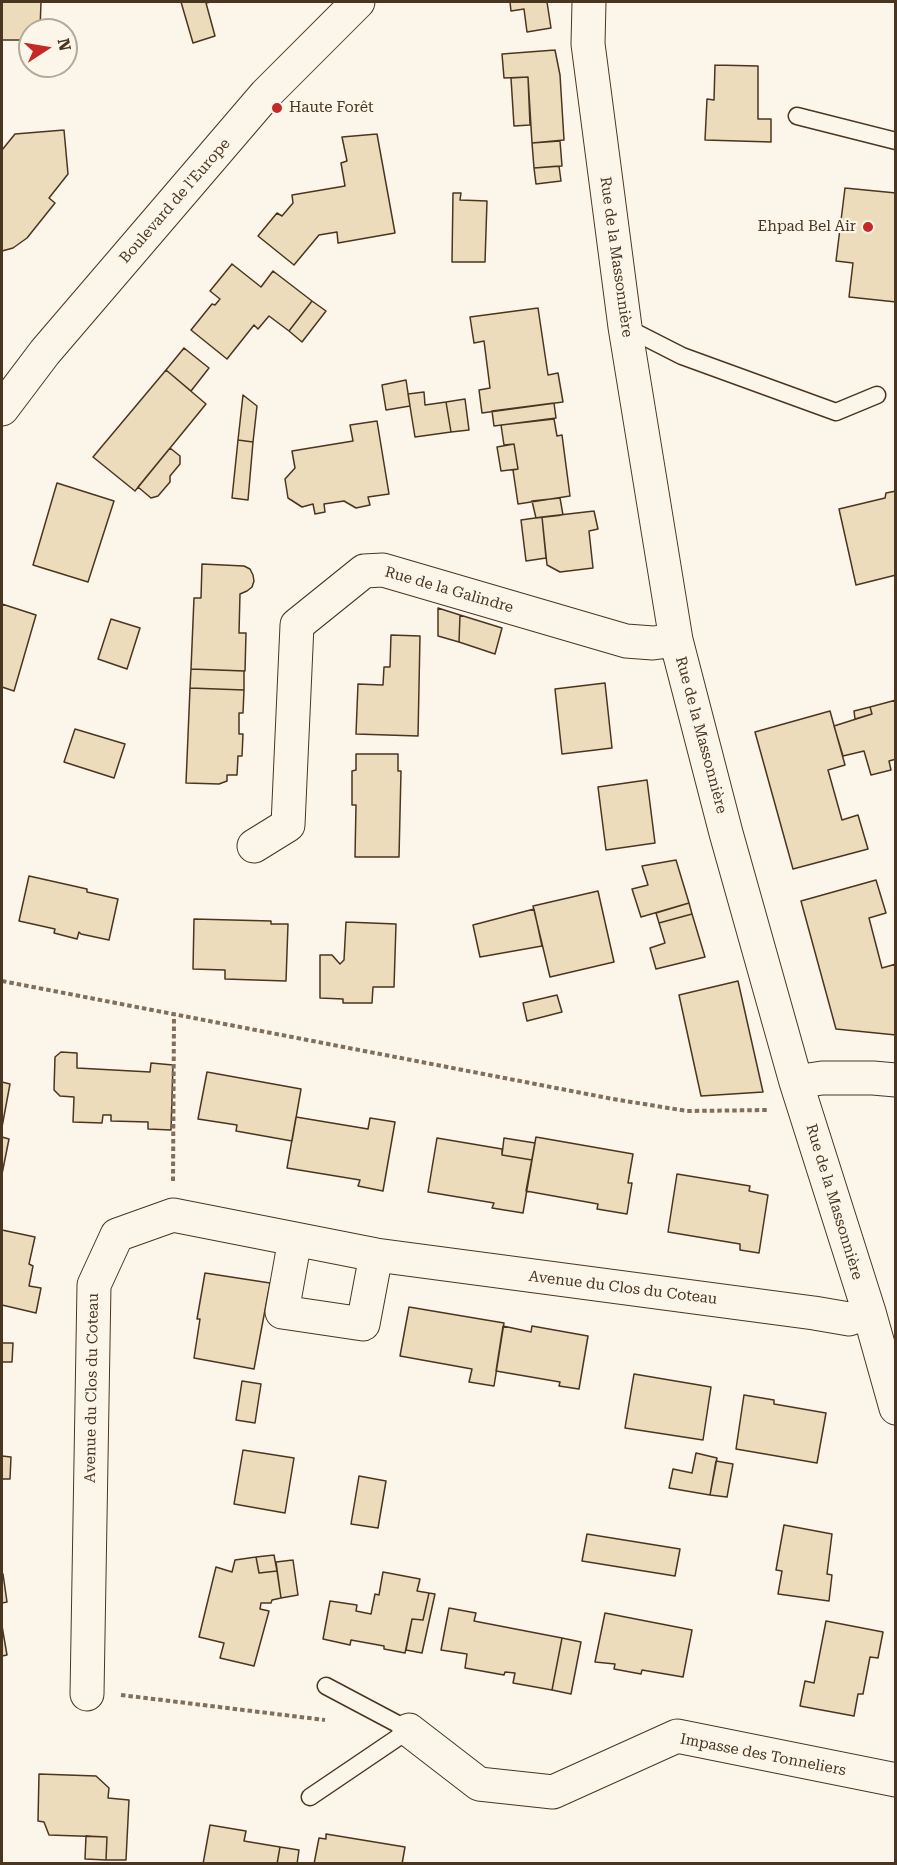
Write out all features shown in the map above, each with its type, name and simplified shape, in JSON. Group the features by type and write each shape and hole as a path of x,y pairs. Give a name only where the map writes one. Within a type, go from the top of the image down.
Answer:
{"street":[{"name":"Boulevard de l'Europe","path":"2,409 45,352 266,94 358,2"},
{"name":"Rue de la Massonnière","path":"574,2 588,44"},
{"name":"Rue de la Massonnière","path":"589,2 588,44 625,327 676,640 726,833 801,1095 896,1408"},
{"name":"Rue de la Galindre","path":"254,846 288,825 297,625 364,572 382,570 626,641 653,644 676,640"},
{"path":"801,1095 822,1078 896,1080"},
{"name":"Avenue du Clos du Coteau","path":"87,1694 94,1285 117,1235 173,1215 376,1256 814,1312 849,1319 868,1312"},
{"path":"295,1239 282,1312 363,1324 376,1256"},
{"name":"Impasse des Tonneliers","path":"409,1730 479,1784 553,1792 677,1736 896,1780"}],"lane":[{"path":"797,116 896,141"},
{"path":"625,327 681,356 836,412 878,394"},
{"name":"Impasse des Tonneliers","path":"326,1686 409,1730"},
{"path":"310,1797 409,1730"}],"path":[{"path":"2,981 613,1099 687,1111 801,1095"},
{"path":"173,1215 174,1015"},
{"path":"87,1694 131,1696 328,1720"}],"building":[{"path":"2,2 41,2 40,18 18,18 18,40 2,40"},
{"path":"181,2 211,2 206,3 215,36 193,43"},
{"path":"510,2 547,2 551,28 527,32 524,9 511,11"},
{"path":"555,50 560,75 564,140 532,143 528,77 504,78 502,54"},
{"path":"715,65 758,66 758,119 771,119 771,142 705,140 707,99 714,100"},
{"path":"528,77 530,125 514,126 511,78"},
{"path":"64,130 68,174 49,198 55,203 27,238 13,248 2,251 2,150 15,134"},
{"path":"377,134 395,233 338,243 337,232 319,235 294,265 258,236 277,213 282,216 293,203 292,195 345,186 341,163 347,161 342,137"},
{"path":"560,141 562,166 534,168 532,143"},
{"path":"559,166 561,181 536,184 534,168"},
{"name":"Ehpad Bel Air","path":"845,188 896,193 896,302 849,297 853,263 836,261"},
{"path":"453,193 461,193 460,200 487,201 485,262 452,262"},
{"path":"232,264 261,287 273,271 312,301 289,331 269,316 258,329 254,325 227,359 191,330 212,304 215,305 220,299 210,291"},
{"path":"312,301 326,311 302,342 289,331"},
{"path":"538,308 548,375 558,373 563,402 482,413 479,390 490,388 484,341 474,343 470,317"},
{"path":"184,348 209,368 191,391 166,370"},
{"path":"166,370 206,404 135,491 93,457"},
{"path":"406,380 410,406 386,410 382,385"},
{"path":"424,392 425,405 446,402 451,432 415,437 408,394"},
{"path":"243,395 257,406 253,442 238,440"},
{"path":"465,399 469,430 451,432 446,402"},
{"path":"554,403 556,418 494,426 492,411"},
{"path":"554,419 557,436 562,435 570,496 518,504 513,470 518,469 514,444 504,445 501,425"},
{"path":"377,421 389,494 368,497 370,505 356,508 344,501 324,504 325,512 315,514 313,504 302,507 288,498 285,479 295,468 292,451 353,441 350,425"},
{"path":"238,440 253,442 248,500 232,498"},
{"path":"514,444 518,469 501,471 497,447"},
{"path":"170,448 180,456 180,464 170,476 170,482 158,496 151,498 138,487"},
{"path":"57,483 114,501 88,582 33,565"},
{"path":"896,491 896,575 856,585 839,509 885,498 886,493"},
{"path":"560,498 563,515 536,518 532,501"},
{"path":"594,511 598,529 589,531 593,568 560,572 547,565 542,517"},
{"path":"542,517 546,558 526,561 521,520"},
{"path":"202,564 244,566 250,569 253,575 252,587 240,594 239,633 246,633 245,671 191,669 194,598 201,598"},
{"path":"2,604 36,615 14,691 2,687"},
{"path":"438,608 460,615 459,642 438,636"},
{"path":"460,615 502,628 495,654 459,642"},
{"path":"111,619 140,628 127,669 98,659"},
{"path":"391,635 420,636 418,736 356,734 358,684 383,685 384,667 390,667"},
{"path":"191,669 244,671 244,690 190,688"},
{"path":"605,683 612,748 562,754 555,689"},
{"path":"190,688 244,690 243,713 239,713 239,734 243,734 242,756 238,756 237,775 227,775 227,781 219,784 186,783"},
{"path":"896,700 896,759 889,761 891,770 871,775 864,751 843,756 834,726 872,714 870,707"},
{"path":"870,707 872,714 855,719 854,711"},
{"path":"830,711 845,765 828,770 842,820 858,815 868,849 793,869 755,732"},
{"path":"75,729 125,744 114,778 64,762"},
{"path":"356,754 398,754 398,771 401,771 399,857 355,857 356,805 352,805 352,771 356,770"},
{"path":"647,780 655,843 606,850 598,787"},
{"path":"676,860 689,903 641,917 632,889 648,885 642,866"},
{"path":"29,876 87,889 87,892 118,899 109,940 79,932 77,939 54,933 55,929 19,921"},
{"path":"876,880 886,913 869,918 882,968 896,964 896,1035 836,1029 801,901"},
{"path":"598,891 614,962 550,977 533,906"},
{"path":"689,903 692,914 659,923 656,913"},
{"path":"534,909 542,946 480,957 473,925"},
{"path":"692,914 705,957 656,969 650,948 665,943 659,923"},
{"path":"194,919 271,921 271,924 288,924 286,981 225,979 225,970 193,969"},
{"path":"346,922 396,924 394,987 373,987 372,1003 343,1003 343,999 320,998 320,955 332,955 340,964 344,960"},
{"path":"738,981 763,1092 701,1096 679,995"},
{"path":"557,995 562,1012 527,1021 523,1003"},
{"path":"61,1052 77,1053 77,1068 150,1072 151,1063 173,1065 171,1130 148,1129 148,1122 111,1121 111,1115 103,1115 102,1123 73,1122 74,1097 60,1096 54,1090 55,1057"},
{"path":"207,1072 301,1089 292,1141 236,1131 237,1125 198,1119"},
{"path":"2,1082 10,1084 2,1127"},
{"path":"296,1117 368,1129 370,1118 395,1122 383,1191 358,1186 360,1180 287,1168"},
{"path":"2,1137 9,1139 2,1174"},
{"path":"536,1137 633,1154 628,1183 632,1183 627,1214 597,1209 598,1204 526,1191"},
{"path":"437,1138 502,1149 502,1155 532,1160 523,1213 492,1208 494,1203 428,1192"},
{"path":"504,1138 535,1143 532,1160 502,1155"},
{"path":"677,1174 750,1186 749,1191 768,1195 759,1253 740,1250 740,1244 668,1232"},
{"path":"2,1230 35,1237 29,1264 33,1266 29,1286 41,1288 36,1313 2,1305"},
{"path":"205,1273 270,1283 254,1369 194,1358 200,1319 197,1319"},
{"path":"409,1307 504,1323 494,1386 469,1382 472,1369 400,1356"},
{"path":"503,1326 531,1332 532,1326 588,1336 579,1389 559,1386 560,1382 496,1371"},
{"path":"2,1343 13,1343 12,1362 2,1362"},
{"path":"634,1374 711,1387 703,1440 625,1428"},
{"path":"242,1381 261,1384 255,1423 236,1420"},
{"path":"744,1395 774,1400 774,1404 826,1413 817,1463 736,1449"},
{"path":"243,1450 294,1458 285,1513 234,1504"},
{"path":"696,1453 717,1458 710,1495 669,1488 673,1469 692,1473"},
{"path":"2,1456 11,1457 10,1479 2,1479"},
{"path":"716,1461 733,1464 727,1497 710,1495"},
{"path":"359,1476 386,1481 378,1528 351,1524"},
{"path":"784,1525 832,1534 827,1574 832,1575 829,1601 778,1594 782,1571 776,1570"},
{"path":"587,1534 680,1549 675,1576 582,1561"},
{"path":"274,1555 277,1571 259,1573 256,1557"},
{"path":"256,1557 259,1573 277,1571 281,1598 272,1600 271,1603 261,1603 260,1609 269,1611 254,1666 220,1658 224,1643 199,1637 216,1567 232,1572 235,1560"},
{"path":"293,1560 298,1595 281,1598 276,1562"},
{"path":"383,1572 420,1579 417,1591 429,1593 423,1620 412,1619 405,1653 384,1649 384,1646 351,1640 350,1645 323,1639 330,1601 357,1605 356,1611 371,1614 375,1594 379,1595"},
{"path":"2,1575 7,1602 2,1603"},
{"path":"429,1593 435,1594 422,1653 406,1650 412,1619 423,1620"},
{"path":"449,1608 476,1613 474,1621 562,1638 552,1690 513,1683 515,1673 505,1672 504,1675 465,1668 467,1654 441,1650"},
{"path":"605,1613 692,1630 683,1677 642,1670 641,1674 614,1669 615,1664 595,1662"},
{"path":"826,1621 883,1632 878,1658 870,1657 863,1694 858,1694 854,1716 800,1706 805,1681 814,1683"},
{"path":"2,1626 7,1655 2,1656"},
{"path":"562,1638 581,1642 571,1694 552,1690"},
{"path":"39,1774 96,1776 109,1788 108,1798 129,1800 126,1860 106,1860 107,1837 49,1835 44,1822 38,1821"},
{"path":"210,1825 246,1831 244,1841 280,1847 277,1864 203,1864"},
{"path":"326,1834 405,1847 402,1864 314,1864 319,1838 326,1839"},
{"path":"86,1836 107,1837 106,1860 85,1859"},
{"path":"280,1847 299,1850 297,1864 277,1864"}],"place":[{"name":"Haute Forêt","path":"277,108"},
{"name":"Ehpad Bel Air","path":"868,227"}]}
